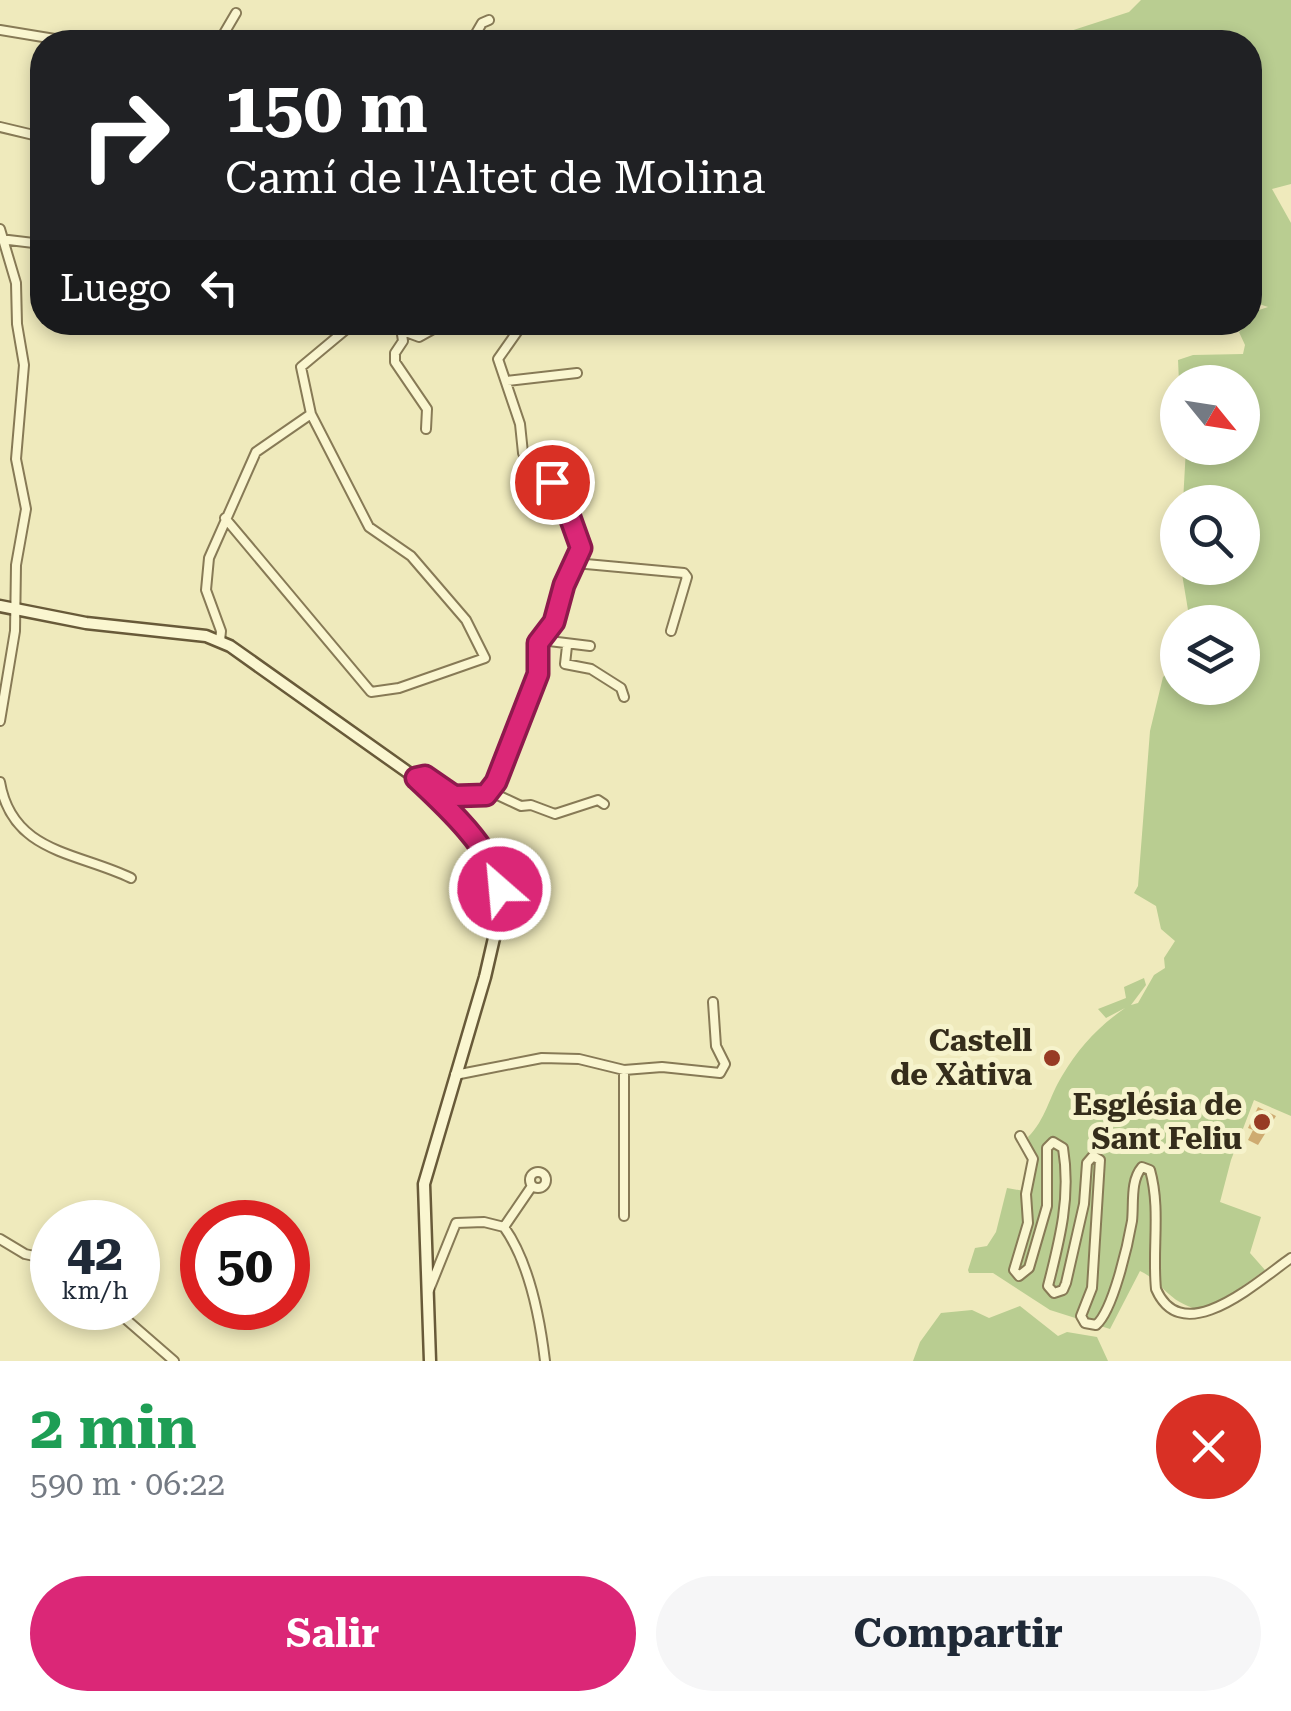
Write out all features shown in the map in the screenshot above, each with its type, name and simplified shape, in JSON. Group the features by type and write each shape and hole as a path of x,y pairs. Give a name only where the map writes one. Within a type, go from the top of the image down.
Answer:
{"main road":[{"path":"0,606 86,623 206,636 220,642 416,778 450,812 498,876 494,938 424,1184 430,1361"}],"street":[{"path":"227,30 236,13"},
{"path":"478,30 489,20"},
{"path":"0,30 30,35"},
{"path":"0,127 30,134"},
{"path":"0,721 16,610 18,543 26,508 16,458 24,365 16,324 16,283 1,235 30,241"},
{"path":"225,518 368,690 379,694 399,688 479,662 486,654 466,620 411,556 370,527 311,414 301,367 339,335"},
{"path":"400,335 395,362 427,408 426,429"},
{"path":"491,792 538,674 536,655 554,622 564,585 576,563 580,540 560,491 532,470 523,453 520,424 498,359 515,335"},
{"path":"507,381 576,373"},
{"path":"220,642 221,630 204,582 209,558 256,452 311,414"},
{"path":"576,563 684,573 687,578 671,632"},
{"path":"541,640 590,646"},
{"path":"567,646 565,664 591,669 621,688 624,697"},
{"path":"416,778 425,776 454,796 491,792 521,806 531,805 554,814 598,800 604,804"},
{"path":"0,782 4,809 30,836 86,864 110,867 131,878"},
{"path":"455,1075 542,1058 579,1059 624,1070 662,1067 720,1073 725,1064 716,1046 713,1002"},
{"path":"624,1070 624,1216"},
{"path":"1020,1136 1033,1159 1026,1194 1028,1223 1014,1270 1020,1276 1030,1268 1047,1206 1047,1148 1053,1142 1063,1148 1065,1206 1048,1286 1054,1293 1063,1290 1066,1283 1084,1204 1088,1160 1093,1156 1100,1160 1092,1288 1081,1316 1085,1323 1096,1325 1106,1313 1128,1244 1135,1180 1142,1168 1150,1170 1152,1179 1158,1237 1156,1289 1170,1307 1197,1315 1213,1312 1291,1258"},
{"path":"504,1227 532,1186"},
{"path":"427,1294 438,1276 456,1223 484,1222 504,1227 520,1257 532,1296 545,1361"},
{"path":"0,1239 30,1255"},
{"path":"138,1330 174,1361"}],"green space":[{"path":"1141,0 1291,0 1291,184 1272,189 1291,223 1291,1116 1254,1100 1220,1202 1261,1217 1250,1253 1265,1270 1219,1303 1200,1310 1179,1302 1140,1271 1110,1329 1050,1310 993,1273 968,1270 975,1248 987,1246 996,1232 1007,1188 1030,1192 1035,1157 1028,1137 1062,1076 1090,1038 1125,1008 1106,1018 1098,1009 1126,998 1124,987 1144,978 1146,985 1131,1005 1138,1003 1154,975 1165,968 1164,958 1175,941 1161,929 1156,906 1134,893 1138,886 1150,731 1160,689 1160,705 1260,705 1260,605 1187,605 1184,585 1260,585 1260,485 1184,485 1185,465 1260,465 1260,365 1178,365 1178,360 1193,355 1243,354 1245,345 1240,335 1262,335 1262,309 1268,307 1262,305 1262,30 1074,30 1129,12"},
{"path":"1020,1306 1058,1336 1067,1332 1097,1337 1108,1361 913,1361 920,1342 941,1313 972,1310 989,1318"}],"building":[{"name":"Església de Sant Feliu","path":"1258,1107 1276,1116 1258,1145 1248,1140 1253,1130 1248,1128"}],"place":[{"name":"Castell de Xàtiva","path":"1052,1058"},
{"name":"Església de Sant Feliu","path":"1262,1122"}],"route":[{"path":"500,889 487,856 416,778 425,776 454,796 486,795 496,782 538,674 538,643 554,622 564,585 581,548 562,495 552,482"}]}
